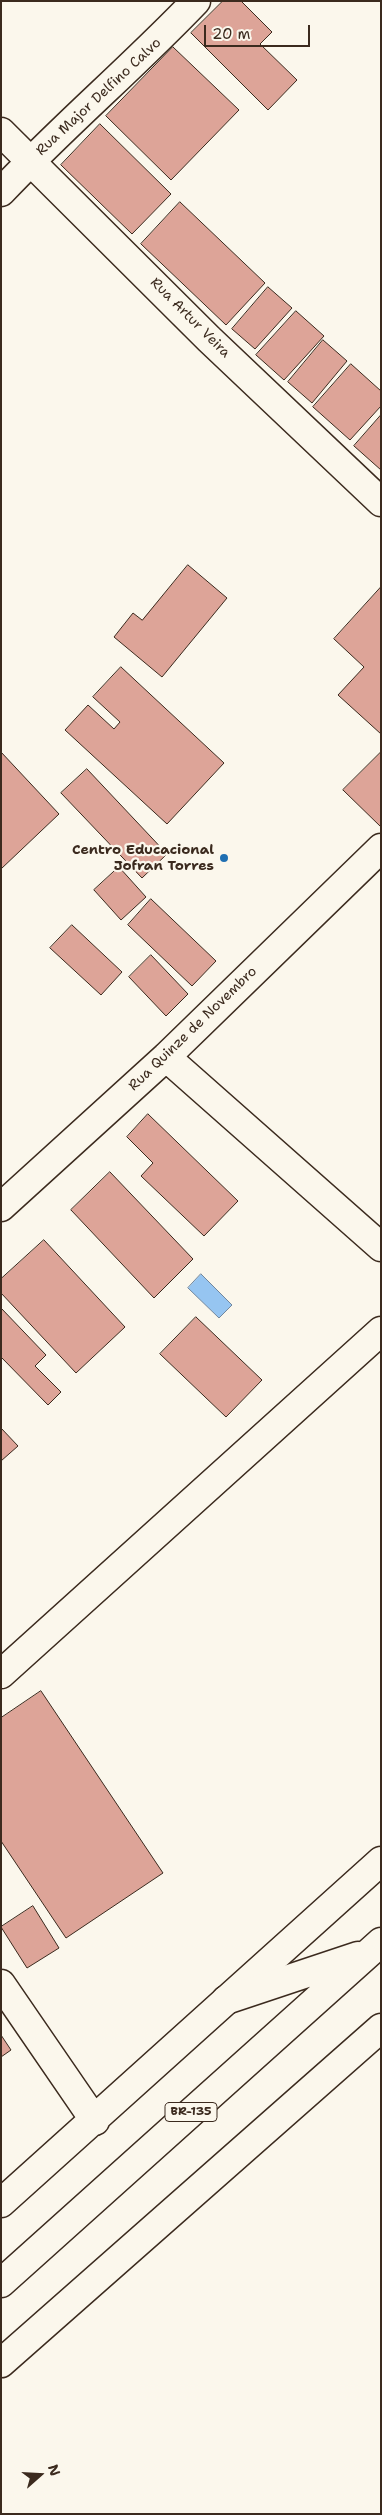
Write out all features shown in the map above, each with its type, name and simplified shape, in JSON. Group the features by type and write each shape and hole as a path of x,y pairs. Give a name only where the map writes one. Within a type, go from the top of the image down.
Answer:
{"street":[{"name":"Rua Major Delfino Calvo","path":"1,192 32,160 162,38 196,1"},
{"name":"Rua Artur Veira","path":"1,132 32,160 209,339 381,502"},
{"name":"Rua Quinze de Novembro","path":"1,1207 166,1057 381,848"},
{"path":"166,1057 381,1247"},
{"path":"1,1674 381,1331"},
{"path":"1,2203 95,2121 381,1860"},
{"path":"226,2000 374,1947"},
{"name":"BR-135","path":"1,2283 374,1947"},
{"path":"1,1984 95,2121"},
{"path":"1,2363 381,2028"}],"water":[{"path":"201,1274 232,1305 219,1318 188,1288"}],"building":[{"path":"223,1 241,1 272,32 260,44 297,80 268,110 191,33"},
{"path":"173,47 239,110 171,180 106,116"},
{"path":"100,124 171,194 132,234 61,165"},
{"path":"180,202 265,283 226,325 141,244"},
{"path":"268,287 292,308 255,349 232,329"},
{"path":"296,311 324,336 284,380 256,355"},
{"path":"323,340 347,361 312,403 288,382"},
{"path":"351,364 381,391 381,406 350,440 313,407"},
{"path":"381,415 381,470 354,446"},
{"path":"188,565 227,598 162,677 114,637 133,613 142,620"},
{"path":"381,587 381,734 338,695 364,667 334,639"},
{"path":"121,667 224,763 167,824 65,730 88,705 114,729 120,722 93,697"},
{"path":"1,752 59,814 1,869"},
{"path":"381,752 381,827 343,790"},
{"path":"87,769 167,854 142,878 61,793"},
{"path":"119,867 146,897 121,920 94,890"},
{"path":"151,899 216,961 192,986 128,925"},
{"path":"72,925 122,972 101,995 50,948"},
{"path":"151,955 188,994 166,1016 129,977"},
{"path":"148,1114 238,1201 204,1236 141,1176 153,1163 127,1137"},
{"path":"110,1172 193,1259 154,1298 71,1210"},
{"path":"44,1240 125,1327 76,1373 1,1293 1,1279"},
{"path":"1,1308 46,1355 35,1366 61,1392 48,1405 1,1357"},
{"path":"196,1317 262,1380 226,1417 160,1354"},
{"path":"1,1428 18,1446 1,1461"},
{"path":"41,1691 163,1873 66,1938 1,1841 1,1718"},
{"path":"33,1906 59,1948 27,1968 1,1927"},
{"path":"1,2035 11,2050 1,2057"}],"place":[{"name":"Centro Educacional Jofran Torres","path":"224,858"}]}
